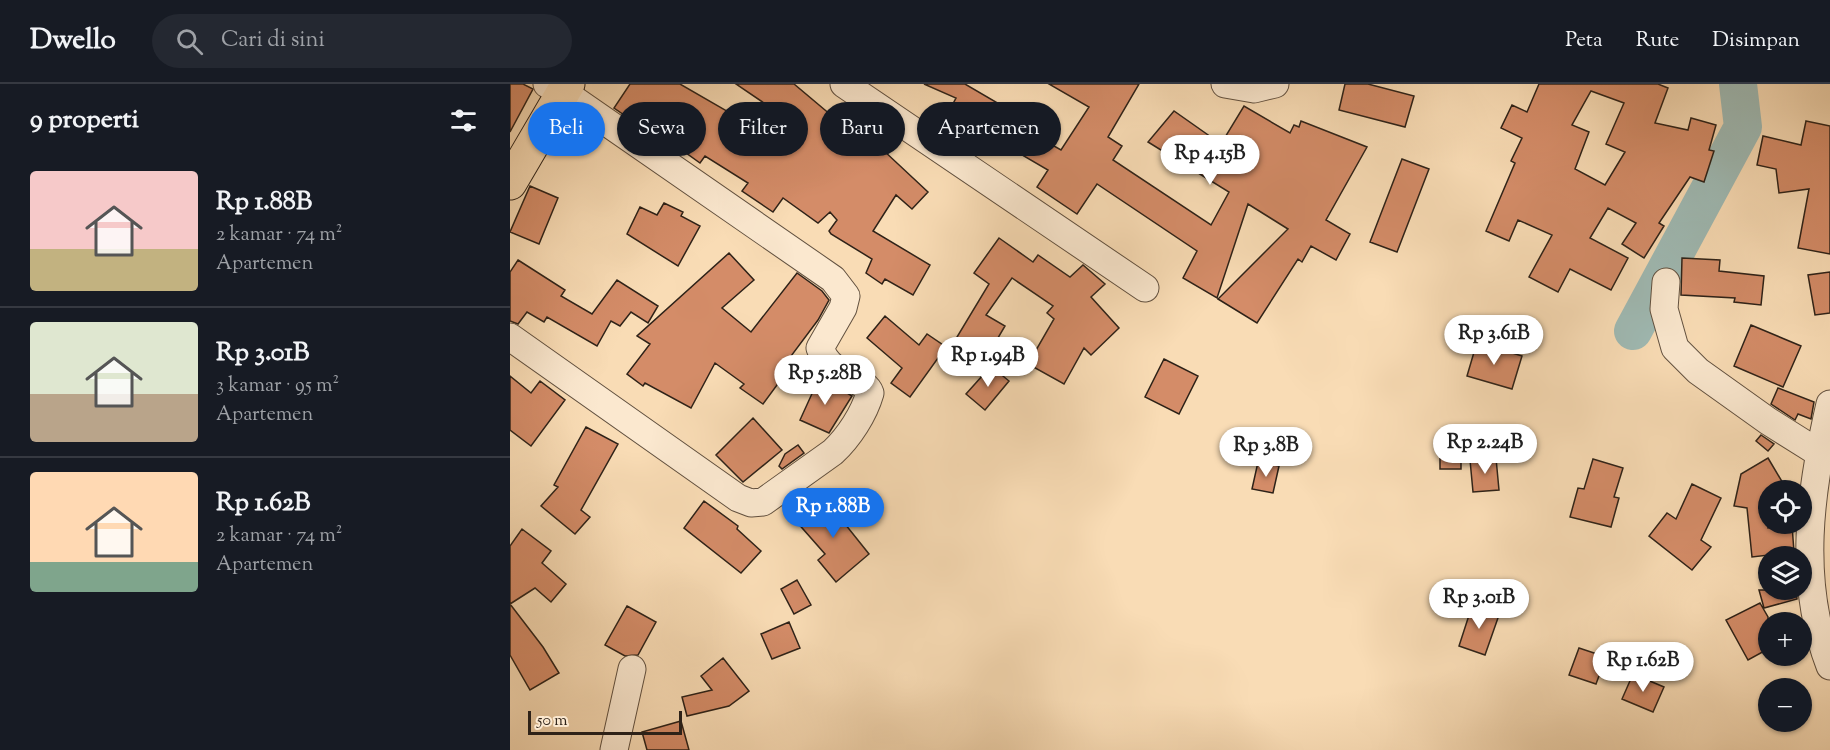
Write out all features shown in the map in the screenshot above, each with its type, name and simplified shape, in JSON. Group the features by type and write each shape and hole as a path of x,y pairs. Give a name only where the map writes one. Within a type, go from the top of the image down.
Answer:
{"main road":[{"path":"510,183 559,87"}],"street":[{"path":"843,84 1145,288"},
{"path":"1225,84 1254,89 1275,84"},
{"path":"510,337 667,451 738,498 751,502 763,502 833,452 843,442 867,405 870,393 865,386 838,373 824,361 820,348 846,296 833,279 559,87"},
{"path":"1666,282 1664,309 1675,348 1698,371 1768,421 1819,453"},
{"path":"1830,404 1819,453 1809,533 1813,609 1830,666"},
{"path":"614,750 632,669"}],"building":[{"path":"510,84 523,84 533,89 510,132"},
{"path":"630,84 680,84 718,106 718,156 808,156 808,102 762,102 736,84 794,84 820,106 820,156 889,156 928,192 912,209 896,195 873,231 930,265 913,295 885,279 882,284 866,273 872,259 831,234 829,231 837,220 830,212 818,223 783,198 773,212 742,191 748,183 705,156 706,102 618,102"},
{"path":"924,84 965,84 996,102 954,102 956,98"},
{"path":"1049,84 1139,84 1108,137 1122,146 1113,160 1211,225 1229,192 1148,142 1174,111 1221,144 1244,106 1290,133 1294,125 1299,127 1301,121 1367,147 1326,220 1350,234 1336,260 1311,246 1302,262 1298,259 1257,323 1218,299 1288,229 1248,204 1217,298 1183,278 1197,251 1097,184 1077,214 1037,187 1048,170 1024,156 1061,156 1061,150 1089,107"},
{"path":"1345,84 1368,84 1414,96 1405,127 1339,110"},
{"path":"1539,84 1658,84 1668,88 1655,123 1688,130 1691,118 1716,125 1709,150 1714,151 1704,182 1690,177 1659,223 1664,226 1644,258 1622,244 1636,223 1608,208 1590,238 1628,258 1611,290 1570,269 1558,292 1529,277 1552,235 1518,220 1509,241 1486,231 1515,163 1511,161 1522,138 1501,128 1512,105 1527,112","holes":["1591,91 1624,103 1606,144 1625,152 1605,185 1575,169 1589,132 1572,125"]},
{"path":"1806,121 1830,126 1830,254 1798,248 1809,189 1779,193 1776,169 1757,165 1763,136 1801,145"},
{"path":"690,156 705,156 700,163"},
{"path":"1402,159 1429,169 1397,252 1370,242"},
{"path":"530,186 558,198 539,244 510,232"},
{"path":"664,203 683,212 681,216 700,226 678,266 627,234 640,207 657,215"},
{"path":"999,238 1033,262 1038,255 1070,277 1083,265 1105,284 1091,297 1119,328 1091,355 1084,348 1064,384 1028,364 1054,319 1047,313 1053,306 1012,278 986,315 1005,326 988,355 957,337 989,284 974,273"},
{"path":"729,253 754,280 722,308 751,332 797,273 822,291 829,300 818,320 791,356 797,358 763,404 740,388 744,384 715,363 691,408 645,383 643,386 627,374 650,344 637,336"},
{"path":"1682,258 1720,260 1719,271 1764,276 1761,305 1734,302 1735,298 1681,295"},
{"path":"518,260 565,290 561,296 592,314 617,280 658,306 648,323 631,312 620,326 611,321 597,346 547,317 544,322 527,312 518,324 510,321 510,272"},
{"path":"1830,272 1830,313 1815,315 1808,275"},
{"path":"885,316 919,345 927,334 946,347 910,397 891,383 902,368 867,338"},
{"path":"1751,325 1801,346 1783,387 1734,366"},
{"path":"1477,342 1522,356 1512,389 1467,376"},
{"path":"1164,359 1198,376 1179,414 1145,397"},
{"path":"991,366 1009,381 985,410 966,394"},
{"path":"510,376 531,393 540,381 565,400 531,446 510,430"},
{"path":"820,376 852,396 829,433 800,420"},
{"path":"1778,388 1814,402 1811,419 1798,414 1795,420 1771,404"},
{"path":"753,418 782,450 743,482 716,455"},
{"path":"586,427 618,444 581,510 590,517 575,534 541,506 558,487 554,485"},
{"path":"1761,435 1774,444 1768,451 1756,441"},
{"path":"798,445 804,453 782,469 779,466 785,454"},
{"path":"1440,448 1461,448 1461,469 1440,469"},
{"path":"1496,458 1499,490 1473,492 1470,460"},
{"path":"1768,458 1781,480 1758,480 1758,534 1793,534 1794,546 1758,546 1758,556 1752,557 1747,508 1734,506 1741,474"},
{"path":"1593,459 1623,468 1614,497 1619,498 1611,527 1570,517 1578,488 1584,489"},
{"path":"1258,462 1279,466 1273,493 1252,489"},
{"path":"1692,484 1721,498 1701,540 1711,547 1692,570 1649,536 1667,513 1676,519"},
{"path":"826,496 844,517 841,519 869,554 836,582 818,560 825,554 796,521"},
{"path":"704,501 738,526 737,529 761,551 741,573 684,528"},
{"path":"522,529 551,551 542,563 566,584 551,602 535,588 510,604 510,546"},
{"path":"797,580 811,605 794,614 781,589"},
{"path":"1762,600 1793,600 1764,608"},
{"path":"1760,603 1765,612 1758,612 1758,654 1748,660 1726,620"},
{"path":"510,604 543,647 559,673 530,690 510,655"},
{"path":"627,606 656,622 638,655 625,656 605,645"},
{"path":"1472,606 1499,615 1485,655 1459,646"},
{"path":"789,622 800,648 772,659 761,634"},
{"path":"1579,648 1606,657 1596,684 1569,675"},
{"path":"723,658 749,691 729,706 687,716 682,697 712,690 701,676"},
{"path":"1633,674 1664,687 1653,712 1622,699"},
{"path":"681,721 689,750 647,750 642,732"}],"waterway":[{"path":"1633,331 1743,127 1738,84"}]}
